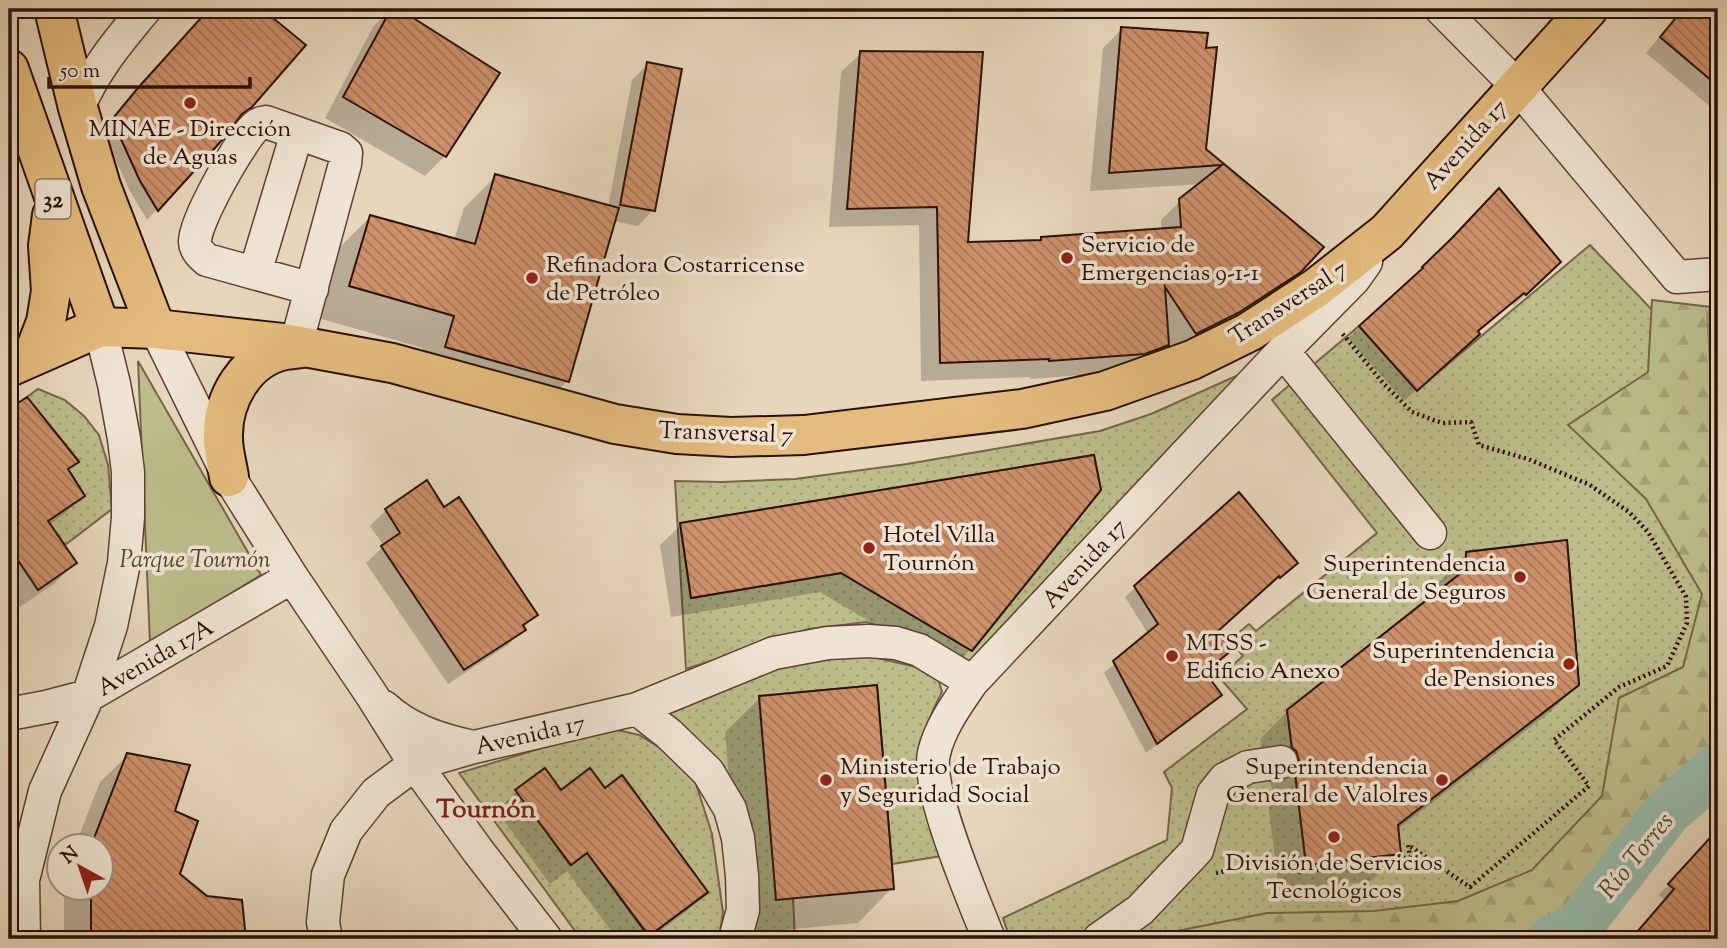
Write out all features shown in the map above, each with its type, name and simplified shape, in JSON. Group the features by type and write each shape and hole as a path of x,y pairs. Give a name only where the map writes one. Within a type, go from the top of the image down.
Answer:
{"main road":[{"name":"Avenida 17","path":"1387,232 1588,9"},
{"name":"32","path":"56,21 101,186 156,329"},
{"name":"32","path":"9,69 100,327"},
{"path":"21,362 46,322 51,291 48,246 54,200"},
{"name":"Transversal 7","path":"21,362 100,327 156,329 283,343 392,363 615,424 677,434 732,438 804,435 1022,409 1105,390 1192,359 1249,332 1316,288 1387,232"},
{"path":"229,477 223,440 229,398 242,377 260,361 283,350 302,347"}],"street":[{"path":"78,108 95,74 145,9"},
{"path":"1441,9 1517,86 1677,277 1718,274"},
{"path":"56,21 71,44 86,50 102,50 117,43"},
{"path":"302,347 312,289 346,153 340,148 266,122 258,124 244,141 205,207 194,242 207,260 312,289"},
{"path":"255,274 297,133"},
{"name":"Avenida 17","path":"415,764 474,747 637,709 774,653 828,643 896,643 919,650 972,682 1354,279 1387,232"},
{"path":"24,939 23,880 46,791 88,696 111,626 124,562 128,472 114,384 100,327"},
{"path":"156,329 229,477 292,577 415,764 546,939"},
{"path":"1283,351 1430,533"},
{"name":"Avenida 17A","path":"9,714 88,696 292,577"},
{"path":"972,682 946,723 933,755 935,790 989,939"},
{"path":"371,694 392,715 418,730 445,741 474,747"},
{"path":"637,709 708,772 730,809 738,838 742,876 743,910 735,939"},
{"path":"1099,939 1140,911 1198,850 1213,794 1225,779 1248,767 1281,762"},
{"path":"327,939 323,922 328,875 346,831 376,793 415,764"},
{"path":"478,850 519,939"}],"path":[{"path":"1167,883 1297,856 1300,872 1410,857 1408,845 1470,887 1589,786 1554,740 1619,687 1667,666 1686,623 1686,597 1648,532 1629,512 1590,485 1528,460 1479,445 1471,422 1441,423 1412,412 1383,383 1323,310"}],"green space":[{"path":"1590,245 1655,313 1714,619 1712,686 1504,939 1010,939 1003,918 1167,840 1172,788 1164,772 1247,709 1219,677 1243,656 1230,640 1249,624 1256,631 1377,533 1272,400 1359,326 1417,390","holes":["1567,540 1579,685 1398,825 1400,854 1306,865 1287,710 1466,569 1466,552"]},
{"path":"1652,300 1711,307 1712,471 1718,471 1718,768 1667,812 1567,939 1150,939 1157,935 1267,913 1374,911 1458,901 1532,870 1602,796 1619,698 1683,667 1702,594 1646,499 1568,425 1648,372"},
{"name":"Parque Tournón","path":"138,361 261,575 150,643"},
{"path":"1261,365 968,666 928,640 866,622 809,629 686,669 675,481 795,479 907,464 1100,431 1151,414","holes":["1094,455 1101,490 972,651 841,573 691,598 680,523"]},
{"path":"38,389 65,400 84,416 99,435 108,465 112,509 65,545 48,521 85,496 68,469 79,461 27,397"},
{"path":"855,653 925,669 938,679 942,692 921,741 931,833 942,856 892,864 877,685 760,696 793,898 795,939 747,939 754,844 741,796 703,748 665,711 784,660"},
{"path":"609,728 639,735 674,756 696,784 712,834 723,912 719,939 581,939 459,773","holes":["545,768 561,790 590,768 605,788 623,776 708,893 648,936 587,853 570,865 516,790"]}],"building":[{"name":"MINAE - Dirección de Aguas","path":"209,9 262,9 306,45 158,211 140,181 119,135 114,117"},
{"path":"391,9 399,9 500,73 446,157 343,97"},
{"path":"1683,9 1718,9 1718,86 1660,37"},
{"path":"1121,27 1208,33 1206,48 1217,47 1206,149 1324,247 1301,272 1238,313 1196,334 1165,287 1169,345 1145,354 1049,361 940,363 937,207 847,209 860,51 983,52 968,242 1041,240 1041,237 1181,227 1179,199 1222,165 1109,173"},
{"path":"647,62 682,69 655,211 620,205"},
{"name":"Refinadora Costarricense de Petróleo","path":"495,174 619,208 569,382 445,347 454,316 349,286 370,215 475,244"},
{"path":"1499,188 1561,262 1526,295 1524,293 1478,331 1480,334 1417,391 1359,326 1423,268"},
{"path":"27,397 79,462 68,469 85,496 48,521 77,563 38,590 9,547 9,409"},
{"name":"Hotel Villa Tournón","path":"1094,455 1101,490 972,651 841,573 691,598 680,523"},
{"path":"427,480 444,507 459,497 538,615 523,625 526,630 464,670 381,546 400,533 385,509"},
{"path":"1239,492 1298,563 1280,578 1279,576 1217,632 1232,650 1205,672 1222,695 1157,744 1113,661 1158,624 1134,586"},
{"path":"1567,540 1579,685 1398,825 1401,854 1306,865 1295,773 1299,760 1292,748 1287,710 1466,569 1466,552"},
{"name":"Ministerio de Trabajo y Seguridad Social","path":"877,685 894,889 776,900 759,696"},
{"path":"127,753 190,765 175,811 198,821 180,874 207,896 242,900 246,939 91,939 91,902 116,902 116,832 96,832"},
{"path":"545,768 561,790 590,768 605,788 622,775 708,892 649,936 587,853 571,865 515,790"},
{"path":"1718,829 1718,922 1704,939 1631,939 1674,889 1668,884"}],"waterway":[{"name":"Río Torres","path":"1553,939 1577,928 1667,812 1718,768"}],"place":[{"name":"MINAE - Dirección de Aguas","path":"190,103"},
{"name":"Servicio de Emergencias 9-1-1","path":"1067,258"},
{"name":"Refinadora Costarricense de Petróleo","path":"532,278"},
{"name":"Hotel Villa Tournón","path":"869,548"},
{"name":"Superintendencia General de Seguros","path":"1520,577"},
{"name":"MTSS - Edificio Anexo","path":"1172,656"},
{"name":"Superintendencia de Pensiones","path":"1569,664"},
{"name":"Ministerio de Trabajo y Seguridad Social","path":"826,780"},
{"name":"Superintendencia General de Valolres","path":"1442,780"},
{"name":"División de Servicios Tecnológicos","path":"1334,837"}],"district":[{"name":"Tournón","path":"486,808"}]}
